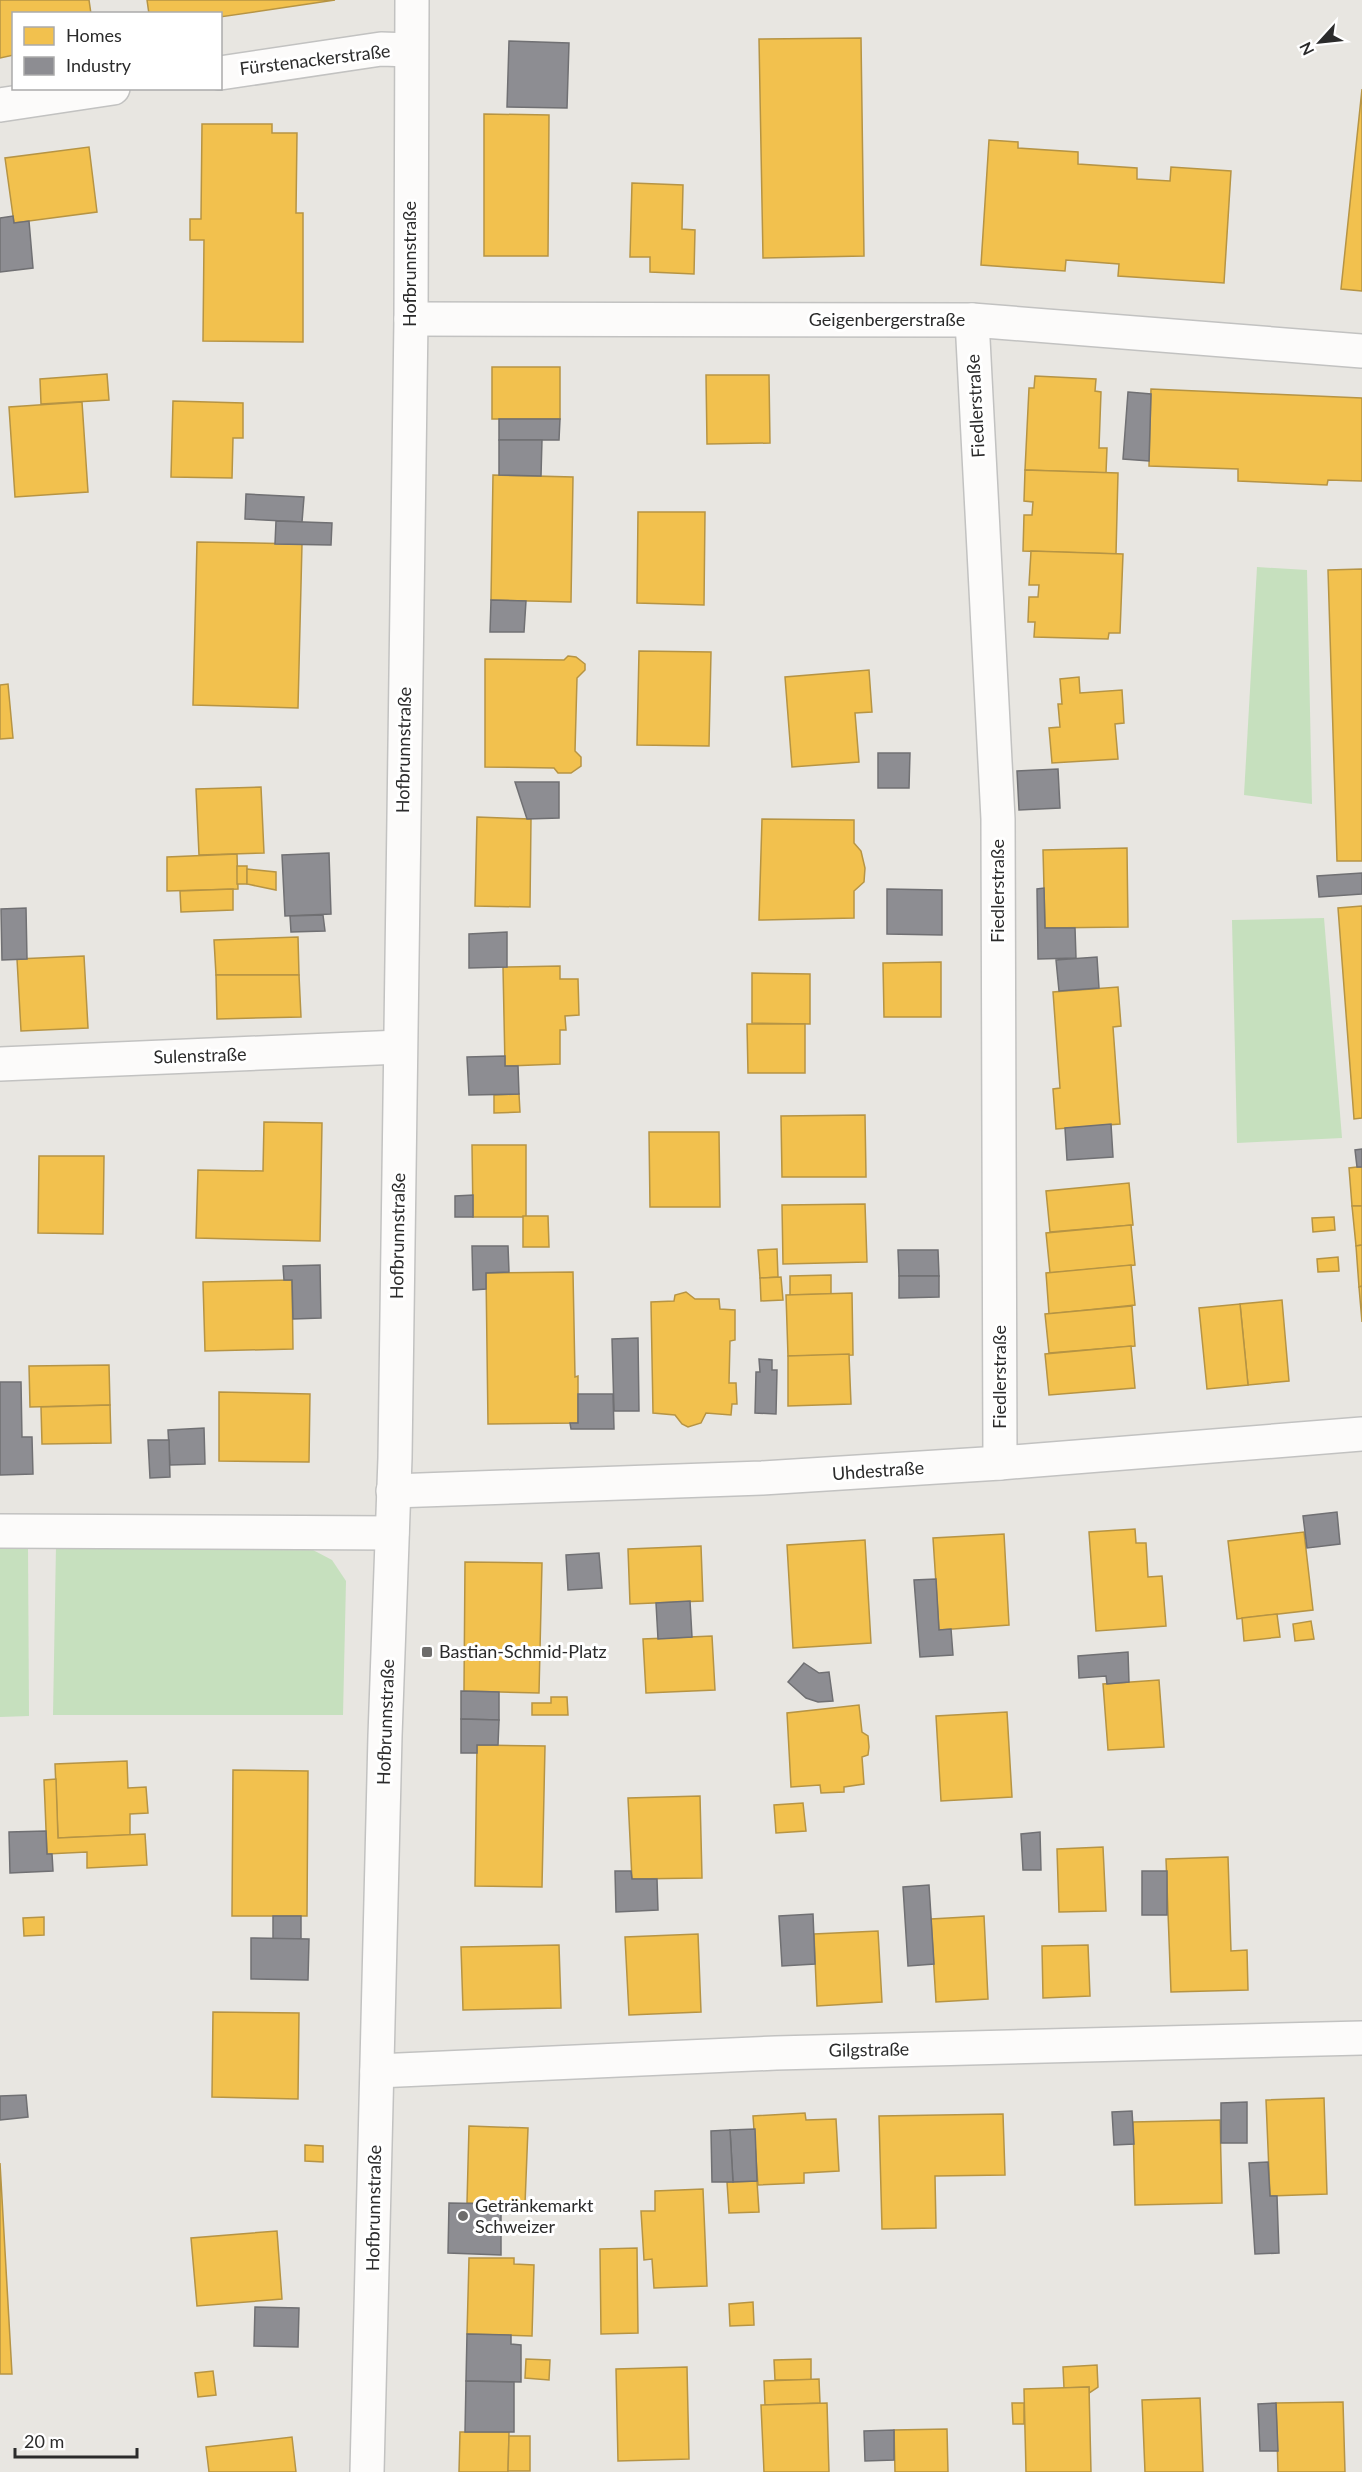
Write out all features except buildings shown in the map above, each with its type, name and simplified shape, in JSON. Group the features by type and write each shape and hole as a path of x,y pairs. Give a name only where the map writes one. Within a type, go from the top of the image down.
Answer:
{"street":[{"name":"Hofbrunnstraße","path":"367,2472 393,1491 411,319 412,0"},
{"name":"Fürstenackerstraße","path":"222,73 381,49 411,50"},
{"path":"0,105 100,90"},
{"name":"Geigenbergerstraße","path":"411,319 972,320 1362,351"},
{"name":"Fiedlerstraße","path":"972,320 998,819 1000,1463"},
{"name":"Sulenstraße","path":"0,1064 400,1047"},
{"name":"Uhdestraße","path":"393,1491 762,1479 1000,1463 1362,1434"},
{"path":"0,1531 392,1533"},
{"name":"Gilgstraße","path":"377,2071 776,2053 1362,2038"}],"green space":[{"path":"1257,567 1307,570 1312,804 1244,795"},
{"path":"1324,918 1342,1138 1237,1143 1232,920"},
{"path":"56,1546 313,1550 332,1560 346,1581 343,1715 53,1715"},
{"path":"28,1547 29,1716 0,1717 0,1548"}],"place":[{"name":"Bastian-Schmid-Platz","path":"427,1652"},
{"name":"Getränkemarkt Schweizer","path":"463,2216"}]}
